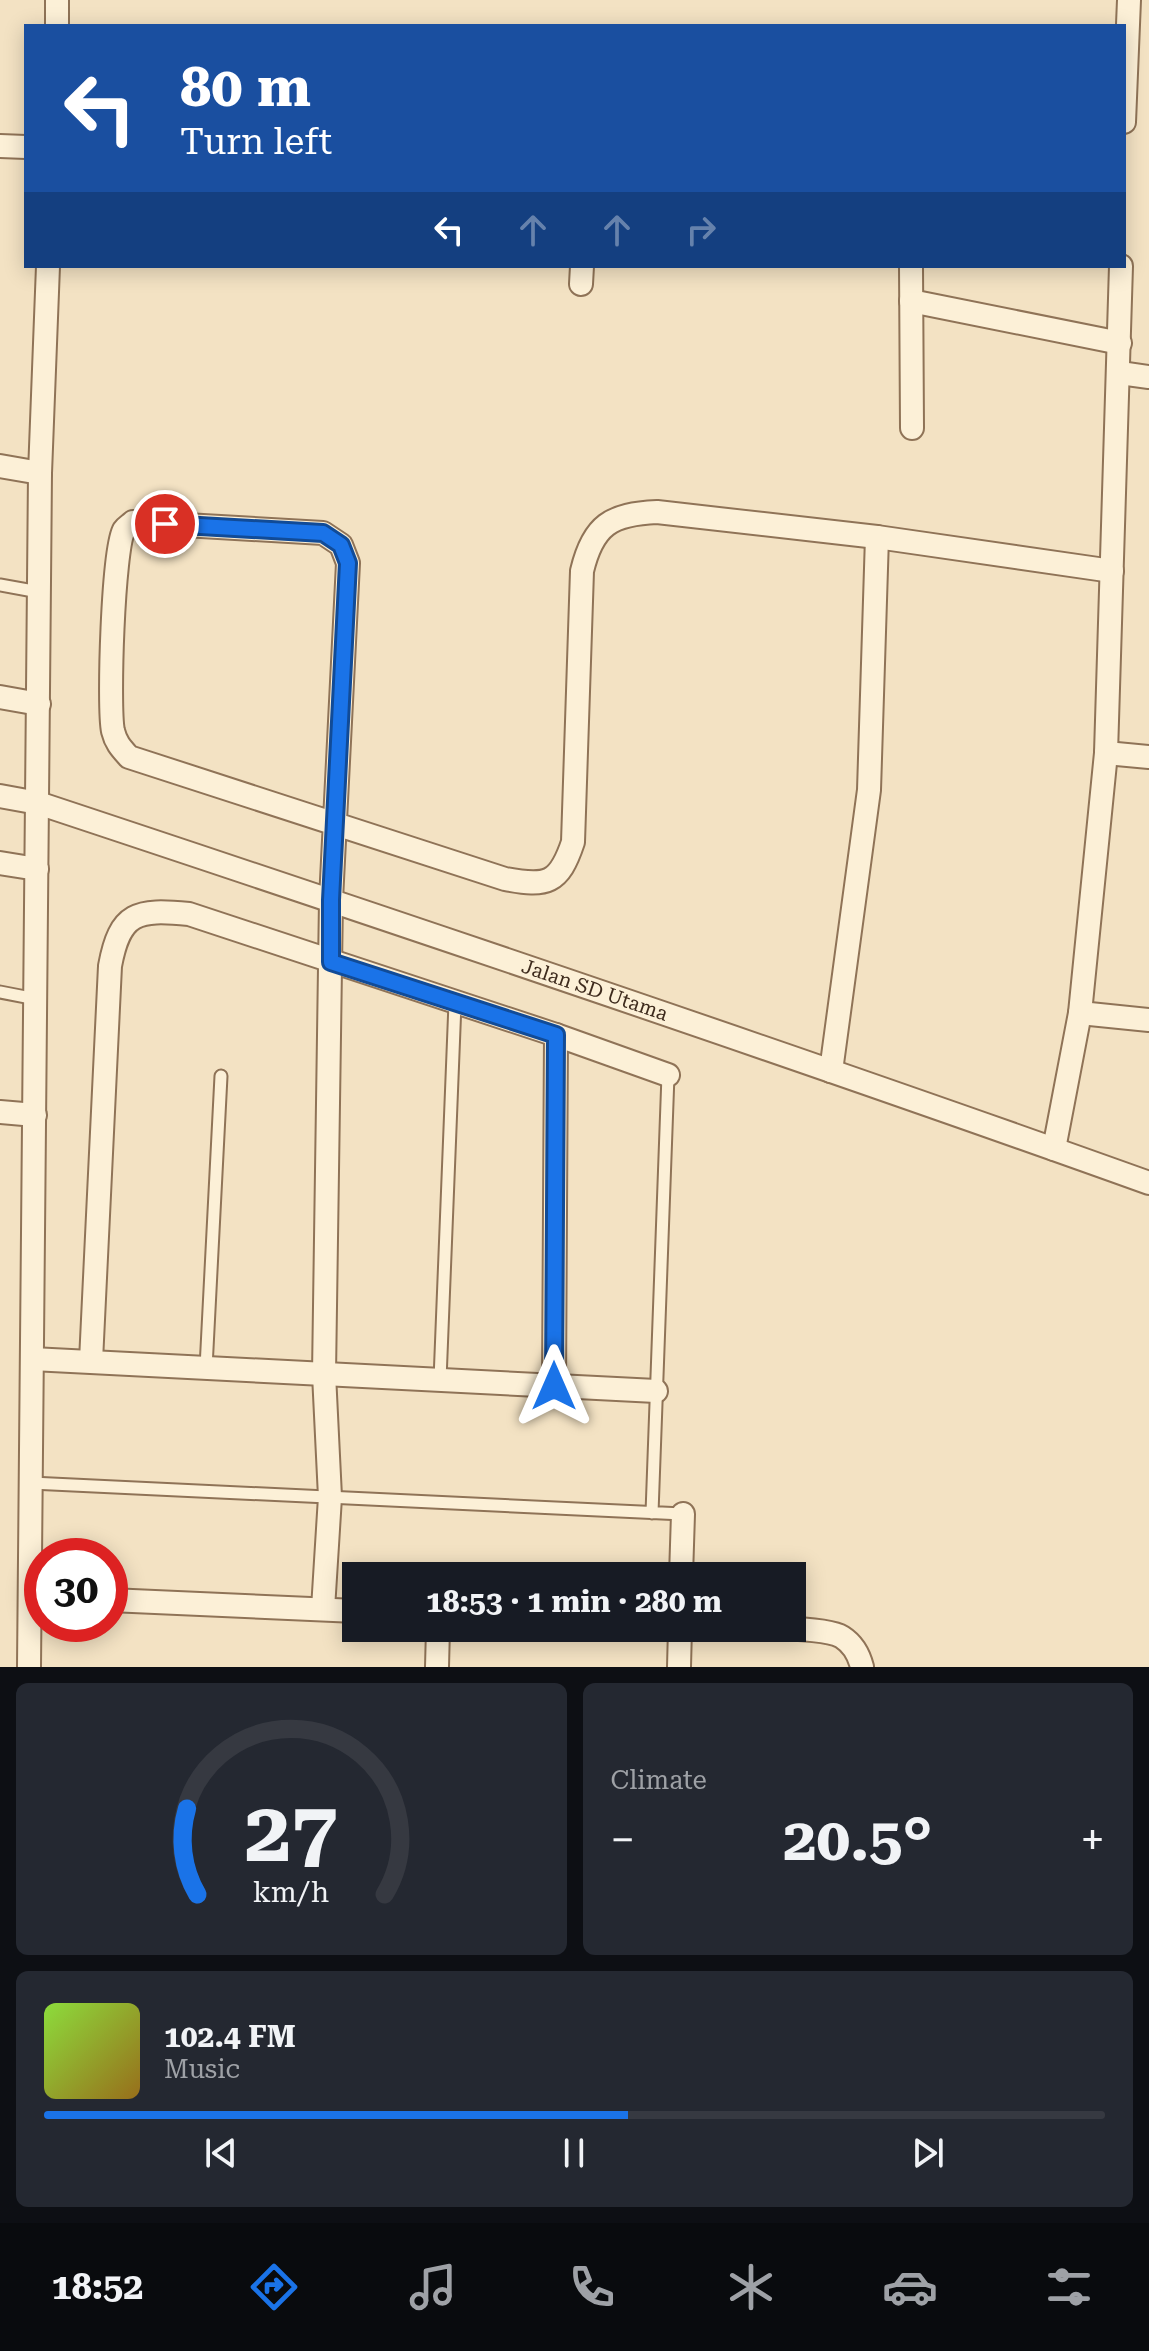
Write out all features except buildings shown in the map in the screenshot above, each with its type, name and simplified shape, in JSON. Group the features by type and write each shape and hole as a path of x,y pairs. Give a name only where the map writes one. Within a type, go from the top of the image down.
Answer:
{"street":[{"path":"57,0 57,24"},
{"path":"1126,58 1129,0"},
{"path":"0,146 24,147"},
{"path":"33,1538 31,1483 40,473 48,268"},
{"path":"911,268 912,428"},
{"path":"1054,1149 1080,1013 1106,753 1121,268"},
{"path":"911,301 1120,343"},
{"path":"1120,373 1149,377"},
{"path":"0,466 40,473"},
{"path":"323,1609 330,1497 324,1374 331,900 336,825 348,563 341,545 323,533 133,522 123,531 117,561 111,678 112,727 117,744 129,757 336,825 505,879 529,883 550,880 565,866 573,842 582,571 587,549 602,528 628,513 657,512 877,537 1112,571"},
{"path":"831,1071 869,790 877,537"},
{"path":"0,697 39,704"},
{"path":"1106,753 1149,757"},
{"name":"Jalan SD Utama","path":"0,796 38,803 331,900 1149,1183"},
{"path":"0,863 37,869"},
{"path":"91,1361 110,966 119,931 131,919 146,913 189,914 668,1075"},
{"path":"1080,1013 1149,1020"},
{"path":"554,1386 556,1035"},
{"path":"0,1112 35,1115"},
{"path":"32,1359 656,1391"},
{"path":"681,1562 683,1514"},
{"path":"128,1601 342,1610"},
{"path":"679,1667 680,1628 817,1630 841,1636 858,1652 862,1667"},
{"path":"29,1667 31,1642"},
{"path":"437,1667 438,1642"}],"lane":[{"path":"0,585 39,592"},
{"path":"0,992 36,999"},
{"path":"440,1380 455,1003"},
{"path":"652,1513 668,1075"},
{"path":"206,1368 221,1076"},
{"path":"31,1483 683,1514"}],"route":[{"path":"165,524 323,533 341,545 348,563 331,900 331,962 556,1035 554,1386"}]}
